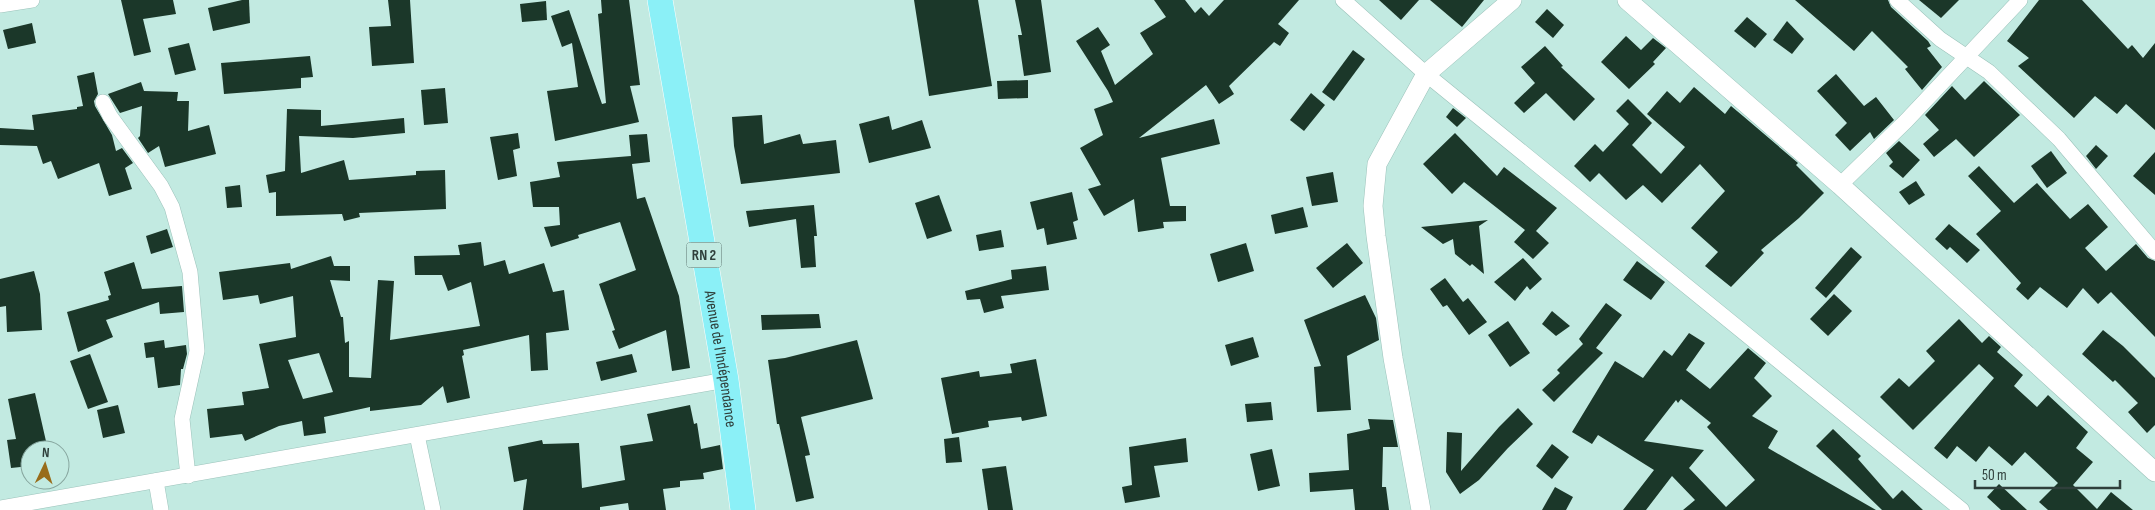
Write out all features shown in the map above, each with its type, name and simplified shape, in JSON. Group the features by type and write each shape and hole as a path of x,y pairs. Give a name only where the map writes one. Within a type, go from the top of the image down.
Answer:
{"main road":[{"name":"Avenue de l'Indépendance","path":"660,0 726,380 744,510"}],"street":[{"path":"0,5 32,0"},
{"path":"1343,0 1426,74 1962,510"},
{"path":"1420,510 1393,358 1376,236 1373,206 1377,164 1426,74 1512,0"},
{"path":"1627,0 1840,185 2155,472"},
{"path":"1897,0 1940,39 1989,72 2059,139 2155,252"},
{"path":"1840,185 1906,120 2020,0"},
{"path":"103,102 110,116 161,186 172,207 190,272 197,351 182,419 188,476"},
{"path":"0,508 726,380"},
{"path":"417,435 433,510"},
{"path":"156,481 161,510"}],"building":[{"path":"121,0 173,0 176,14 143,19 151,52 134,56"},
{"path":"249,0 250,23 213,31 208,8"},
{"path":"388,0 410,0 414,63 372,66 369,27 391,26"},
{"path":"601,0 629,0 640,85 630,86 639,122 555,141 547,91 578,87 572,43 562,47 551,16 569,10 602,104 606,103 598,14 602,13"},
{"path":"914,0 978,0 992,86 929,96"},
{"path":"1015,0 1041,0 1051,72 1024,76 1018,35 1022,35"},
{"path":"1154,0 1185,0 1195,13 1201,7 1209,16 1224,0 1299,0 1278,24 1289,33 1280,46 1274,42 1229,86 1234,94 1219,104 1206,85 1139,138 1214,119 1220,144 1161,158 1170,206 1186,206 1186,221 1163,222 1164,228 1138,232 1134,199 1104,216 1088,189 1101,185 1080,148 1103,135 1094,109 1113,102 1076,41 1098,27 1110,45 1101,51 1115,85 1153,54 1140,33 1166,17"},
{"path":"1379,0 1419,0 1401,20"},
{"path":"1430,0 1484,0 1462,27"},
{"path":"1795,0 1888,0 1891,7 1928,41 1931,46 1927,48 1942,67 1922,90 1905,69 1908,67 1872,31 1854,51"},
{"path":"1919,0 1959,0 1941,18"},
{"path":"2039,0 2082,0 2128,49 2132,45 2143,58 2155,43 2155,130 2126,104 2117,114 2095,96 2074,118 2018,66 2029,58 2007,41"},
{"path":"546,1 547,20 522,22 520,4"},
{"path":"1547,9 1564,25 1553,38 1535,22"},
{"path":"1747,17 1767,34 1755,48 1734,31"},
{"path":"1787,21 1804,39 1792,54 1773,40"},
{"path":"32,23 36,43 8,49 3,30"},
{"path":"1626,36 1641,50 1653,38 1666,48 1653,62 1655,64 1629,89 1601,62"},
{"path":"189,43 196,70 175,75 168,48"},
{"path":"1545,46 1563,66 1561,67 1595,99 1574,121 1546,93 1524,113 1514,103 1535,83 1521,67"},
{"path":"1353,50 1365,59 1334,101 1322,92"},
{"path":"310,56 313,77 301,78 301,88 224,94 221,63"},
{"path":"94,72 98,94 94,101 95,106 112,135 116,151 122,148 133,163 125,168 132,189 109,196 99,163 58,179 51,161 43,164 37,146 0,145 0,128 34,130 32,115 77,109 77,107 83,106 77,76"},
{"path":"1836,74 1864,106 1876,97 1894,120 1874,139 1870,132 1850,151 1835,135 1847,123 1817,91"},
{"path":"1028,80 1028,98 998,99 997,81"},
{"path":"1984,81 2020,115 1974,157 1956,139 1934,157 1923,144 1939,130 1925,115 1952,86 1965,100"},
{"path":"141,82 144,91 178,92 177,101 189,101 188,131 209,125 216,154 165,167 159,146 148,153 138,138 140,136 142,106 120,113 108,94"},
{"path":"1694,87 1725,114 1731,106 1798,163 1796,165 1824,193 1799,218 1761,250 1764,253 1731,287 1705,266 1718,252 1691,228 1725,191 1700,164 1662,203 1643,185 1626,200 1599,173 1590,182 1574,166 1595,144 1603,152 1629,124 1616,111 1628,99 1652,123 1632,145 1661,174 1685,147 1647,114 1667,91 1680,103"},
{"path":"445,88 448,123 424,125 421,90"},
{"path":"1311,93 1325,105 1304,131 1290,120"},
{"path":"1453,108 1466,118 1457,127 1446,117"},
{"path":"287,109 321,110 321,126 404,118 405,133 353,138 299,136 301,173 344,160 349,180 416,175 416,171 445,170 446,209 359,213 360,217 344,221 342,214 276,216 276,192 269,193 266,175 285,171"},
{"path":"762,115 764,144 800,134 803,144 836,140 840,173 741,184 734,146 732,117"},
{"path":"889,116 892,130 922,120 931,148 869,163 859,124"},
{"path":"518,133 520,148 513,150 517,176 498,180 490,137"},
{"path":"1455,133 1497,176 1504,167 1557,208 1536,231 1549,243 1533,259 1514,242 1525,230 1464,182 1452,194 1423,164"},
{"path":"647,134 650,162 632,164 637,199 645,197 679,296 690,368 672,371 666,330 619,349 612,331 615,330 599,284 636,270 620,222 578,235 579,238 551,247 544,227 560,225 559,207 533,207 530,182 560,177 557,162 631,156 629,135"},
{"path":"1899,141 1920,160 1903,178 1889,166 1893,162 1886,153"},
{"path":"2096,145 2108,156 2096,169 2086,156"},
{"path":"2051,151 2067,173 2047,188 2031,166"},
{"path":"2155,152 2155,195 2133,176"},
{"path":"1979,166 2014,203 2037,183 2070,219 2088,204 2108,227 2085,248 2106,271 2136,244 2148,258 2155,261 2155,337 2111,292 2098,304 2083,288 2067,308 2040,287 2028,300 2016,289 2021,283 1976,234 2001,211 1968,176"},
{"path":"1333,172 1338,202 1312,206 1306,177"},
{"path":"1916,181 1925,195 1909,205 1899,192"},
{"path":"240,185 242,207 227,208 225,187"},
{"path":"1072,192 1078,220 1073,222 1077,239 1047,245 1044,228 1037,230 1030,202"},
{"path":"939,195 952,231 927,239 915,203"},
{"path":"814,205 817,236 814,236 816,267 801,268 796,219 749,227 746,211"},
{"path":"1303,207 1308,227 1275,234 1271,215"},
{"path":"1488,220 1479,226 1484,274 1455,254 1453,239 1443,244 1421,227"},
{"path":"1949,224 1980,250 1967,263 1950,247 1947,250 1935,239"},
{"path":"167,229 173,247 151,254 146,236"},
{"path":"1001,230 1004,247 979,251 976,235"},
{"path":"481,242 484,266 505,260 509,274 544,263 553,292 564,290 569,330 546,333 548,370 531,371 529,335 463,350 464,355 462,356 470,398 447,403 443,386 421,405 370,411 370,407 324,417 326,433 304,436 302,421 279,426 245,441 242,434 210,438 207,409 244,405 242,392 269,388 259,344 296,337 293,296 260,304 258,295 223,300 219,272 290,263 291,269 331,256 334,266 350,266 350,281 330,280 341,317 343,317 345,343 349,341 349,377 371,378 378,280 394,281 390,340 480,326 471,282 448,291 442,275 415,275 414,256 460,255 458,245","holes":["319,353 333,392 303,399 288,360"]},
{"path":"1246,243 1254,271 1218,282 1210,254"},
{"path":"1347,243 1363,263 1333,288 1316,268"},
{"path":"1851,247 1862,257 1826,298 1815,288"},
{"path":"1523,258 1542,279 1530,290 1527,286 1515,301 1494,282"},
{"path":"1637,261 1665,282 1651,300 1623,280"},
{"path":"134,262 142,289 182,286 184,312 160,314 159,302 106,320 113,337 78,352 67,312 109,300 108,296 111,295 104,272"},
{"path":"1046,266 1049,290 1001,296 1004,308 984,313 980,299 967,300 965,291 1012,279 1011,270"},
{"path":"34,271 40,294 42,330 7,332 6,306 0,307 0,279"},
{"path":"1445,278 1463,302 1468,298 1487,322 1469,335 1447,305 1443,307 1430,289"},
{"path":"1834,294 1852,311 1828,336 1810,319"},
{"path":"1365,295 1376,318 1379,340 1347,356 1351,410 1317,412 1314,367 1321,366 1304,320"},
{"path":"1606,303 1622,315 1596,348 1603,353 1554,402 1542,390 1560,373 1557,370 1583,344 1579,339"},
{"path":"1552,311 1570,326 1556,336 1542,324"},
{"path":"819,314 821,328 762,330 761,315"},
{"path":"1959,319 1982,343 1989,336 2001,347 1997,352 2023,375 2014,386 2037,407 2048,395 2088,432 2076,448 2093,462 2073,485 2097,509 2111,492 2133,510 2048,510 2039,502 2058,483 2025,452 2012,466 1989,446 1976,462 1957,446 1947,459 1934,448 1994,378 1979,364 1913,430 1880,397 1899,378 1909,387 1935,361 1926,351"},
{"path":"1508,321 1530,353 1510,367 1488,335"},
{"path":"2103,330 2123,346 2155,378 2155,425 2147,433 2128,412 2138,403 2115,380 2113,382 2082,354"},
{"path":"1689,333 1705,343 1686,370 1710,389 1748,348 1766,363 1754,378 1772,396 1752,416 1778,431 1768,448 1876,510 1683,510 1695,500 1672,476 1646,510 1623,510 1654,470 1598,435 1592,444 1572,432 1615,361 1643,378 1664,350 1672,356","holes":["1681,399 1711,423 1707,427 1755,480 1726,507 1689,468 1704,450 1644,441 1676,400 1678,403"]},
{"path":"1253,337 1259,357 1231,366 1225,345"},
{"path":"164,340 165,348 186,345 187,354 183,369 181,369 180,385 158,388 154,357 146,358 144,343"},
{"path":"857,340 873,399 801,417 810,455 805,456 814,498 796,502 779,424 777,424 768,360 785,358"},
{"path":"90,354 108,402 88,409 70,361"},
{"path":"632,354 637,372 601,381 596,362"},
{"path":"1036,359 1047,416 1022,421 1021,417 988,421 989,427 952,434 941,378 979,371 980,377 1012,373 1010,364"},
{"path":"35,393 46,440 20,440 20,467 11,468 7,440 16,439 8,399"},
{"path":"1271,402 1273,420 1247,422 1245,404"},
{"path":"118,405 125,433 103,438 97,410"},
{"path":"690,405 694,424 697,423 701,449 720,445 723,469 703,473 704,479 680,481 680,487 663,489 666,510 629,510 628,503 600,507 600,510 523,510 527,479 514,482 508,447 542,440 543,444 579,443 582,488 625,480 620,446 653,441 647,414"},
{"path":"1518,408 1533,424 1479,480 1460,494 1446,472 1447,432 1462,433 1461,471"},
{"path":"1368,419 1393,420 1398,447 1383,447 1382,487 1386,487 1389,510 1355,510 1353,489 1310,492 1309,473 1349,470 1347,434 1370,429"},
{"path":"1833,429 1861,456 1858,459 1893,499 1902,490 1923,510 1882,510 1816,446"},
{"path":"959,437 962,462 946,463 944,439"},
{"path":"1186,438 1188,462 1154,466 1160,497 1125,503 1122,487 1132,485 1129,447"},
{"path":"1552,444 1569,457 1552,479 1536,466"},
{"path":"1272,449 1280,486 1258,491 1250,454"},
{"path":"1006,466 1013,510 988,510 982,469"},
{"path":"1999,484 2027,510 2001,510 1987,497"},
{"path":"1555,487 1573,497 1566,510 1542,510"}]}
